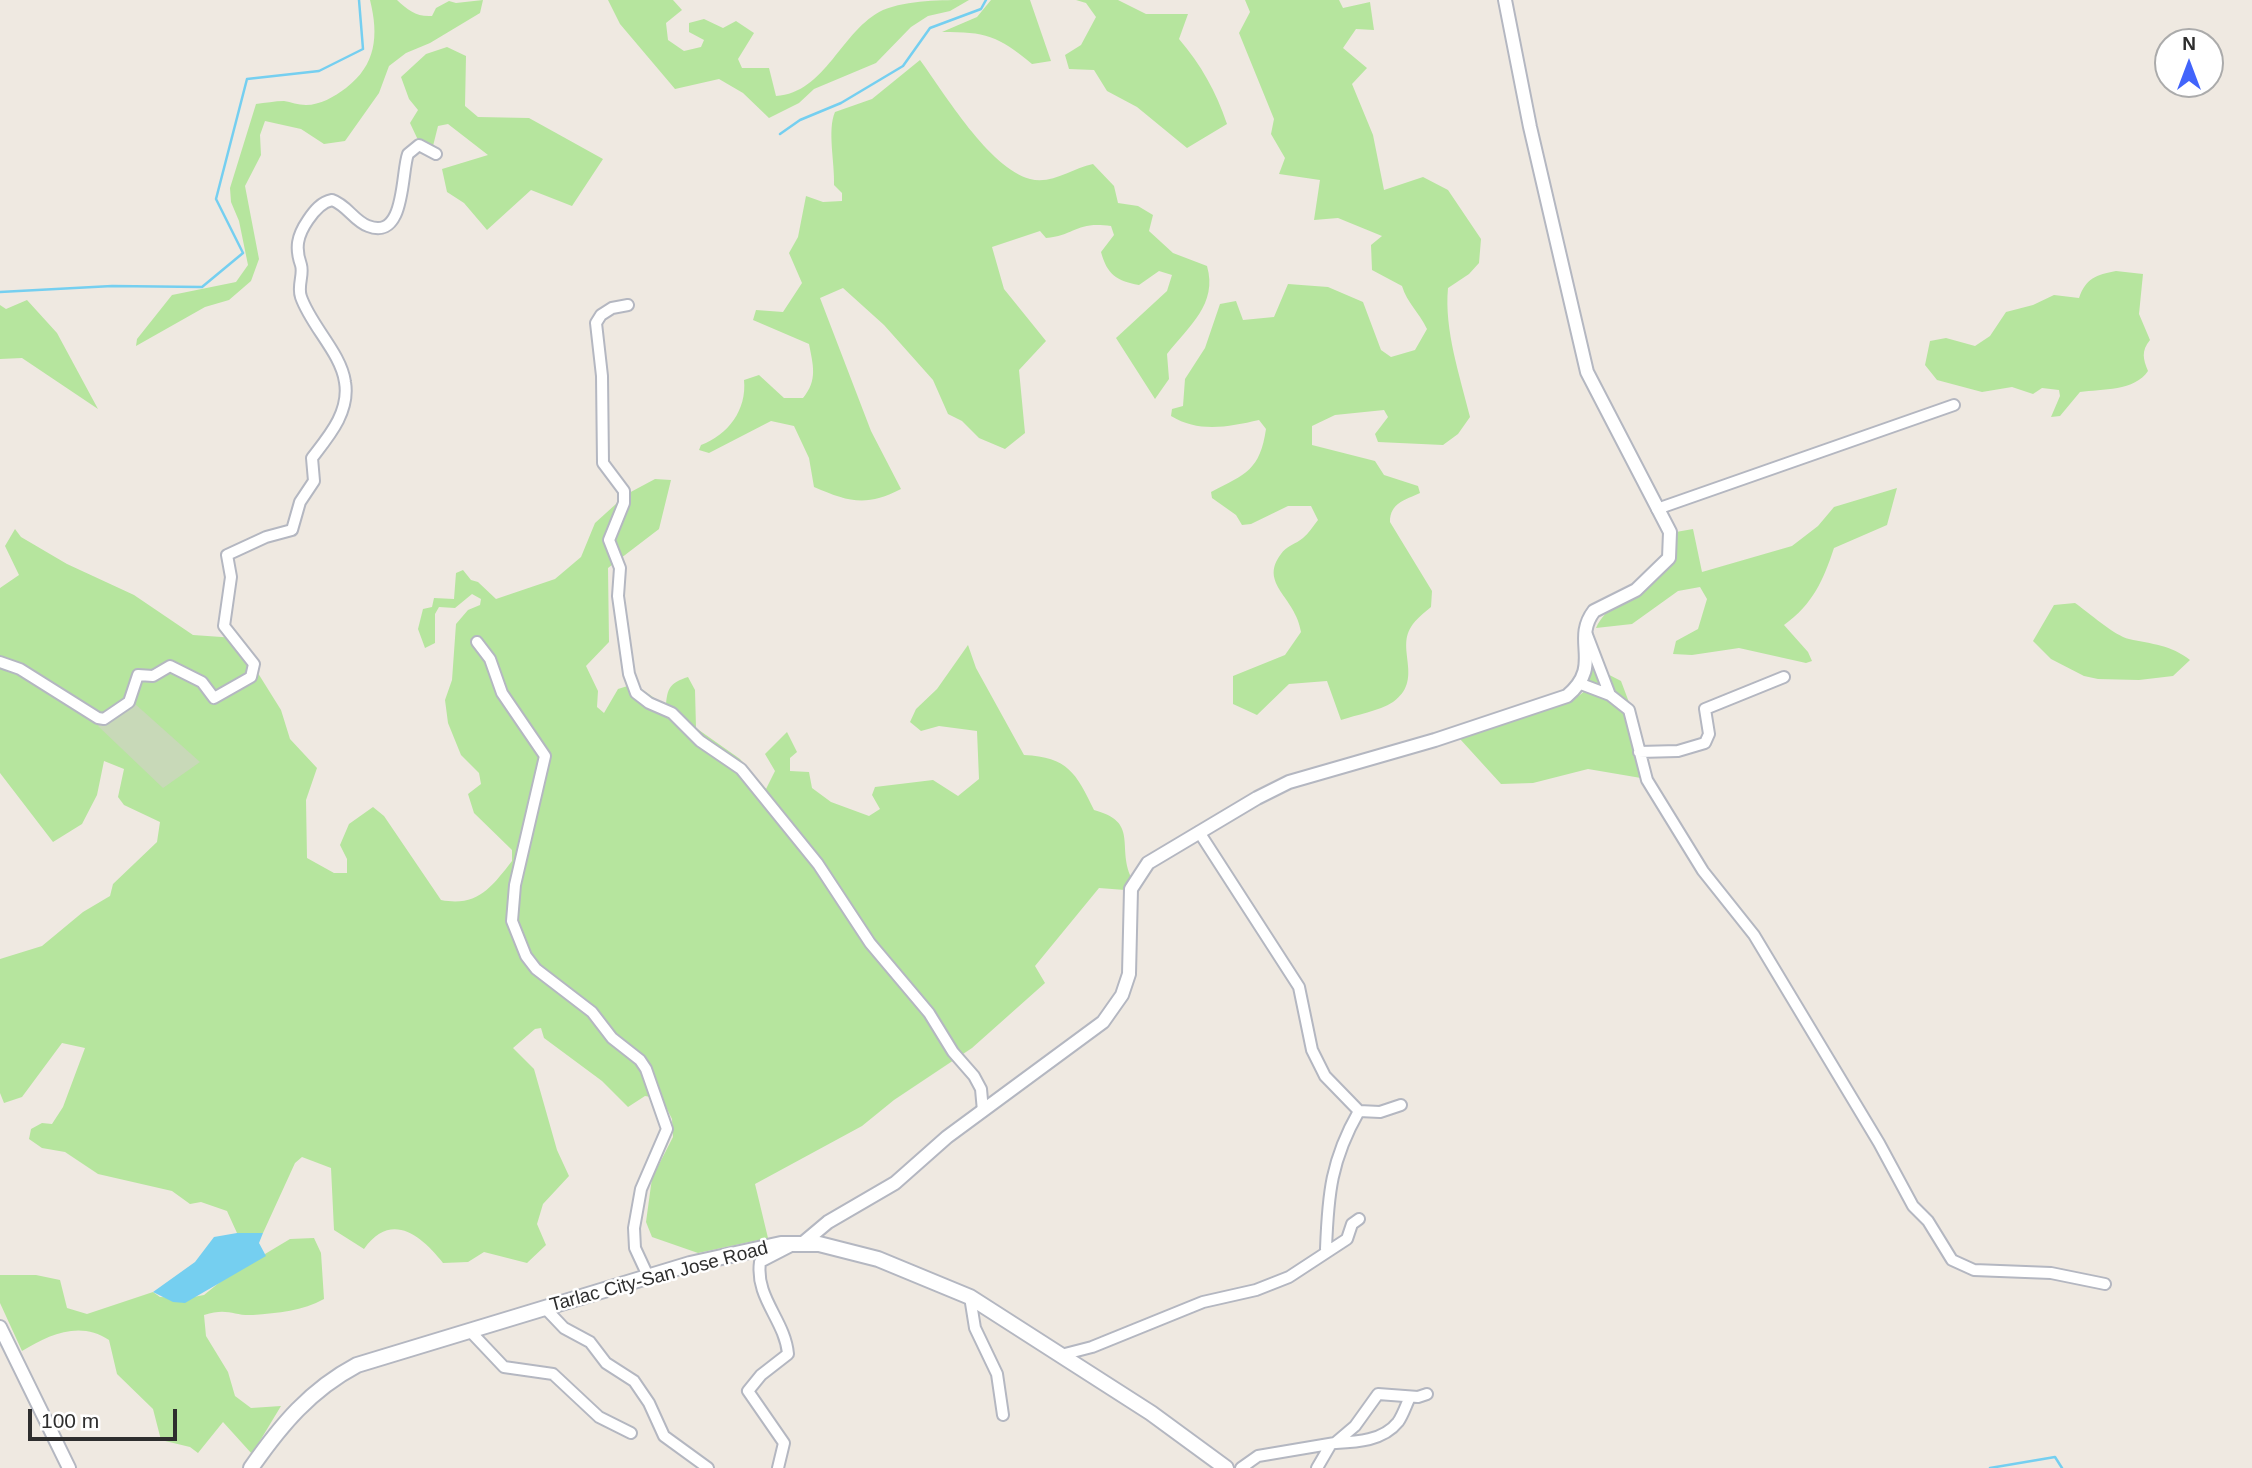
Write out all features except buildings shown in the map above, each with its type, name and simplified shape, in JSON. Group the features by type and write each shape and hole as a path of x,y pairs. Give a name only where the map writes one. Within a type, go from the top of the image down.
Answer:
{"main road":[{"name":"Tarlac City-San Jose Road","path":"251,1468 288,1418 337,1376 377,1357 648,1276 731,1254 800,1243 833,1247 878,1259 970,1297 1151,1413 1226,1468"}],"street":[{"path":"778,1468 783,1444 748,1391 761,1375 788,1354 786,1338 767,1307 758,1276 760,1262 800,1243 828,1222 895,1183 939,1143 1096,1029 1117,1005 1131,965 1130,896 1133,882 1148,863 1289,782 1426,743 1567,696 1581,684 1586,668 1586,631 1594,611 1636,590 1669,558 1670,532 1587,372 1530,127 1506,0"},
{"path":"0,662 20,669 98,718 104,719 129,702 138,676 153,676 170,666 202,682 214,698 251,677 254,664 224,626 231,578 227,555 266,537 292,530 300,502 314,481 312,458 339,423 345,391 338,361 318,333 299,291 301,266 296,252 302,229 322,204 332,200 364,225 376,228 384,226 397,213 402,199 408,154 419,145 436,154"},
{"path":"628,305 612,308 601,315 596,323 595,336 602,376 603,463 624,491 624,503 609,540 621,568 618,596 633,687 643,699 672,713 700,741 741,769 818,864 865,935 974,1076 982,1094 983,1111"},
{"path":"1657,509 1954,405"},
{"path":"1586,631 1610,695"},
{"path":"477,642 490,659 502,693 545,756 515,886 512,921 518,939 536,970 592,1012 612,1038 640,1060 666,1124 665,1136 641,1189 634,1228 635,1248 648,1276"},
{"path":"1639,752 1678,751 1705,743 1709,734 1705,709 1784,677"},
{"path":"1581,684 1610,695 1629,710 1647,780 1703,872 1754,936 1872,1132 1913,1206 1928,1221 1952,1260 1974,1270 2051,1273 2105,1284"},
{"path":"1199,832 1299,987 1312,1050 1325,1076 1359,1111 1380,1112 1401,1105"},
{"path":"1326,1249 1328,1197 1341,1143 1359,1111"},
{"path":"1061,1355 1092,1347 1203,1302 1256,1290 1289,1277 1326,1249 1347,1239 1352,1224 1359,1219"},
{"path":"970,1297 975,1328 997,1374 1003,1415"},
{"path":"545,1308 564,1328 590,1342 606,1363 634,1381 649,1403 664,1436 708,1468"},
{"path":"0,1327 69,1468"},
{"path":"468,1330 504,1367 553,1374 599,1417 631,1433"},
{"path":"1317,1468 1333,1444 1355,1426 1370,1401 1378,1394 1410,1397 1427,1394"},
{"path":"1241,1468 1258,1456 1363,1442 1388,1432 1398,1421 1410,1397"}],"green space":[{"path":"370,0 397,0 413,12 432,16 436,8 449,1 456,3 483,0 480,13 430,43 406,53 389,66 379,93 345,141 324,144 301,129 265,121 260,135 261,155 245,186 259,259 251,281 229,300 205,307 136,346 137,339 172,295 236,282 248,265 239,221 231,202 230,188 256,104 284,101 303,105 316,104 337,94 356,79 364,70 373,49 374,26"},
{"path":"608,0 673,0 682,10 666,23 668,40 684,51 701,47 704,40 689,32 689,23 704,19 723,28 736,21 754,33 738,59 742,68 769,68 776,96 793,92 808,84 868,19 883,10 914,2 969,0 950,11 928,16 911,27 876,63 814,89 799,103 769,118 743,93 719,79 675,89 620,24"},
{"path":"991,0 1030,0 1051,61 1032,64 1000,41 981,34 942,32 977,17"},
{"path":"1076,0 1118,0 1146,14 1188,14 1179,39 1207,79 1227,124 1187,148 1137,107 1107,91 1094,70 1069,69 1065,55 1081,45 1096,17 1086,3"},
{"path":"1245,0 1339,0 1343,8 1370,2 1374,30 1356,29 1343,48 1367,68 1352,84 1373,135 1384,190 1423,177 1448,190 1481,239 1479,263 1469,274 1448,288 1448,320 1470,417 1458,434 1443,445 1378,442 1375,434 1388,417 1384,410 1335,415 1312,426 1312,445 1375,461 1384,475 1418,486 1420,493 1396,506 1390,522 1432,591 1431,607 1415,621 1407,636 1408,675 1402,693 1381,708 1341,720 1327,681 1289,684 1257,715 1233,704 1233,676 1285,655 1301,632 1293,609 1276,583 1275,565 1283,551 1303,538 1318,520 1311,506 1288,506 1251,524 1242,525 1236,515 1212,498 1211,492 1249,469 1260,454 1266,429 1259,420 1214,427 1192,425 1171,416 1172,409 1183,406 1185,379 1205,348 1220,304 1236,301 1243,320 1274,317 1288,284 1328,287 1363,302 1381,350 1391,357 1415,350 1427,329 1402,286 1372,270 1371,245 1382,236 1338,218 1314,220 1320,180 1279,174 1285,158 1271,134 1274,119 1239,33 1250,12"},
{"path":"447,47 466,56 465,106 478,117 529,118 603,159 572,206 531,190 487,230 464,203 447,192 442,169 488,155 448,124 438,126 433,146 418,140 410,123 418,110 409,99 401,77 426,54"},
{"path":"920,60 969,128 999,161 1015,172 1038,180 1054,178 1093,164 1114,186 1118,203 1138,206 1153,215 1149,231 1173,253 1207,266 1209,280 1205,303 1192,324 1167,354 1169,379 1155,399 1116,338 1167,291 1172,275 1159,271 1139,285 1118,279 1106,266 1101,252 1114,235 1111,226 1090,225 1046,238 1040,231 992,247 1004,289 1046,341 1019,370 1025,433 1005,449 979,438 962,421 948,414 933,380 884,325 843,288 820,298 871,431 901,489 878,498 858,500 837,496 814,487 809,458 794,426 771,421 709,453 699,450 701,445 720,435 734,420 742,401 744,380 759,375 784,398 803,398 808,391 813,379 809,344 753,320 756,310 783,312 802,283 789,253 798,237 806,196 823,202 842,201 842,193 834,185 831,137 835,112 872,99"},
{"path":"2116,271 2143,274 2139,314 2150,340 2144,355 2148,371 2142,378 2127,386 2080,392 2060,416 2051,417 2060,396 2059,390 2042,388 2033,394 2012,387 1982,392 1937,380 1925,365 1930,341 1946,338 1975,346 1990,336 2006,312 2033,305 2054,295 2079,298 2093,278"},
{"path":"27,300 57,333 98,409 22,358 0,359 0,305 6,309"},
{"path":"655,479 671,480 659,529 608,568 609,642 586,666 598,691 597,707 604,713 618,689 634,684 666,706 671,687 688,677 695,690 696,728 740,759 766,789 775,771 765,754 787,732 797,752 790,758 790,771 809,772 812,788 831,802 869,816 880,809 872,795 875,787 933,780 958,796 979,779 977,731 939,726 921,731 910,722 916,709 937,689 968,645 976,668 1024,755 1051,759 1069,769 1082,786 1094,810 1117,821 1124,836 1131,877 1125,890 1099,888 1035,966 1045,983 972,1048 894,1100 862,1126 755,1184 768,1238 698,1253 652,1237 646,1222 652,1178 673,1137 672,1119 662,1099 645,1096 628,1107 602,1081 544,1038 541,1028 535,1029 513,1048 534,1069 557,1150 569,1176 543,1204 537,1224 546,1245 527,1263 484,1252 468,1262 443,1263 415,1236 395,1229 385,1231 374,1238 364,1249 334,1230 331,1168 302,1157 295,1163 263,1233 237,1233 227,1211 201,1202 190,1204 172,1191 98,1174 65,1152 42,1148 29,1139 31,1129 42,1123 52,1124 63,1107 85,1048 62,1043 22,1097 4,1103 0,1093 0,959 42,946 83,912 110,896 113,884 157,842 160,822 124,805 118,797 124,769 104,761 97,795 82,824 53,842 0,773 0,588 19,575 5,546 15,529 21,537 67,564 134,595 193,635 236,638 281,710 290,739 317,768 306,800 307,858 334,873 347,873 347,859 340,845 349,824 373,807 384,816 441,900 464,901 490,887 512,861 512,850 474,813 468,794 481,784 479,773 461,755 448,723 445,700 452,680 456,624 468,610 480,605 481,599 472,594 455,608 439,607 435,614 435,643 425,648 418,629 423,609 432,607 434,598 454,599 456,573 463,570 471,580 478,582 496,599 555,579 581,557 595,523 627,494"},
{"path":"1897,488 1887,525 1834,548 1816,591 1802,609 1784,625 1808,652 1812,661 1806,663 1739,648 1692,655 1673,654 1676,641 1698,629 1707,599 1700,587 1678,591 1632,624 1596,628 1618,604 1657,580 1667,569 1674,553 1676,532 1693,529 1702,572 1792,546 1818,526 1834,507"},
{"path":"2075,603 2123,637 2168,648 2190,660 2173,676 2139,680 2084,676 2051,659 2033,641 2054,605"},
{"path":"1592,666 1621,681 1630,705 1641,778 1588,769 1533,783 1501,784 1460,739 1571,702 1586,690"},
{"path":"134,703 200,762 163,788 98,726"},
{"path":"314,1238 321,1253 324,1299 299,1309 281,1312 246,1315 219,1312 204,1315 206,1336 228,1372 235,1396 251,1408 281,1406 252,1454 223,1422 198,1453 190,1447 161,1440 153,1409 117,1374 109,1340 98,1334 76,1330 53,1335 22,1351 0,1303 0,1275 36,1275 60,1280 67,1308 87,1314 153,1292 160,1297 188,1298 204,1295 225,1278 290,1239"}],"water":[{"path":"237,1233 263,1233 259,1243 266,1256 185,1303 173,1302 153,1292 195,1262 214,1237"}],"waterway":[{"path":"0,292 112,286 202,287 243,253 216,199 247,79 319,71 363,49 359,0"},
{"path":"780,134 800,120 841,103 903,66 930,28 981,9 986,0"},
{"path":"1990,1468 2055,1457 2062,1468"}]}
